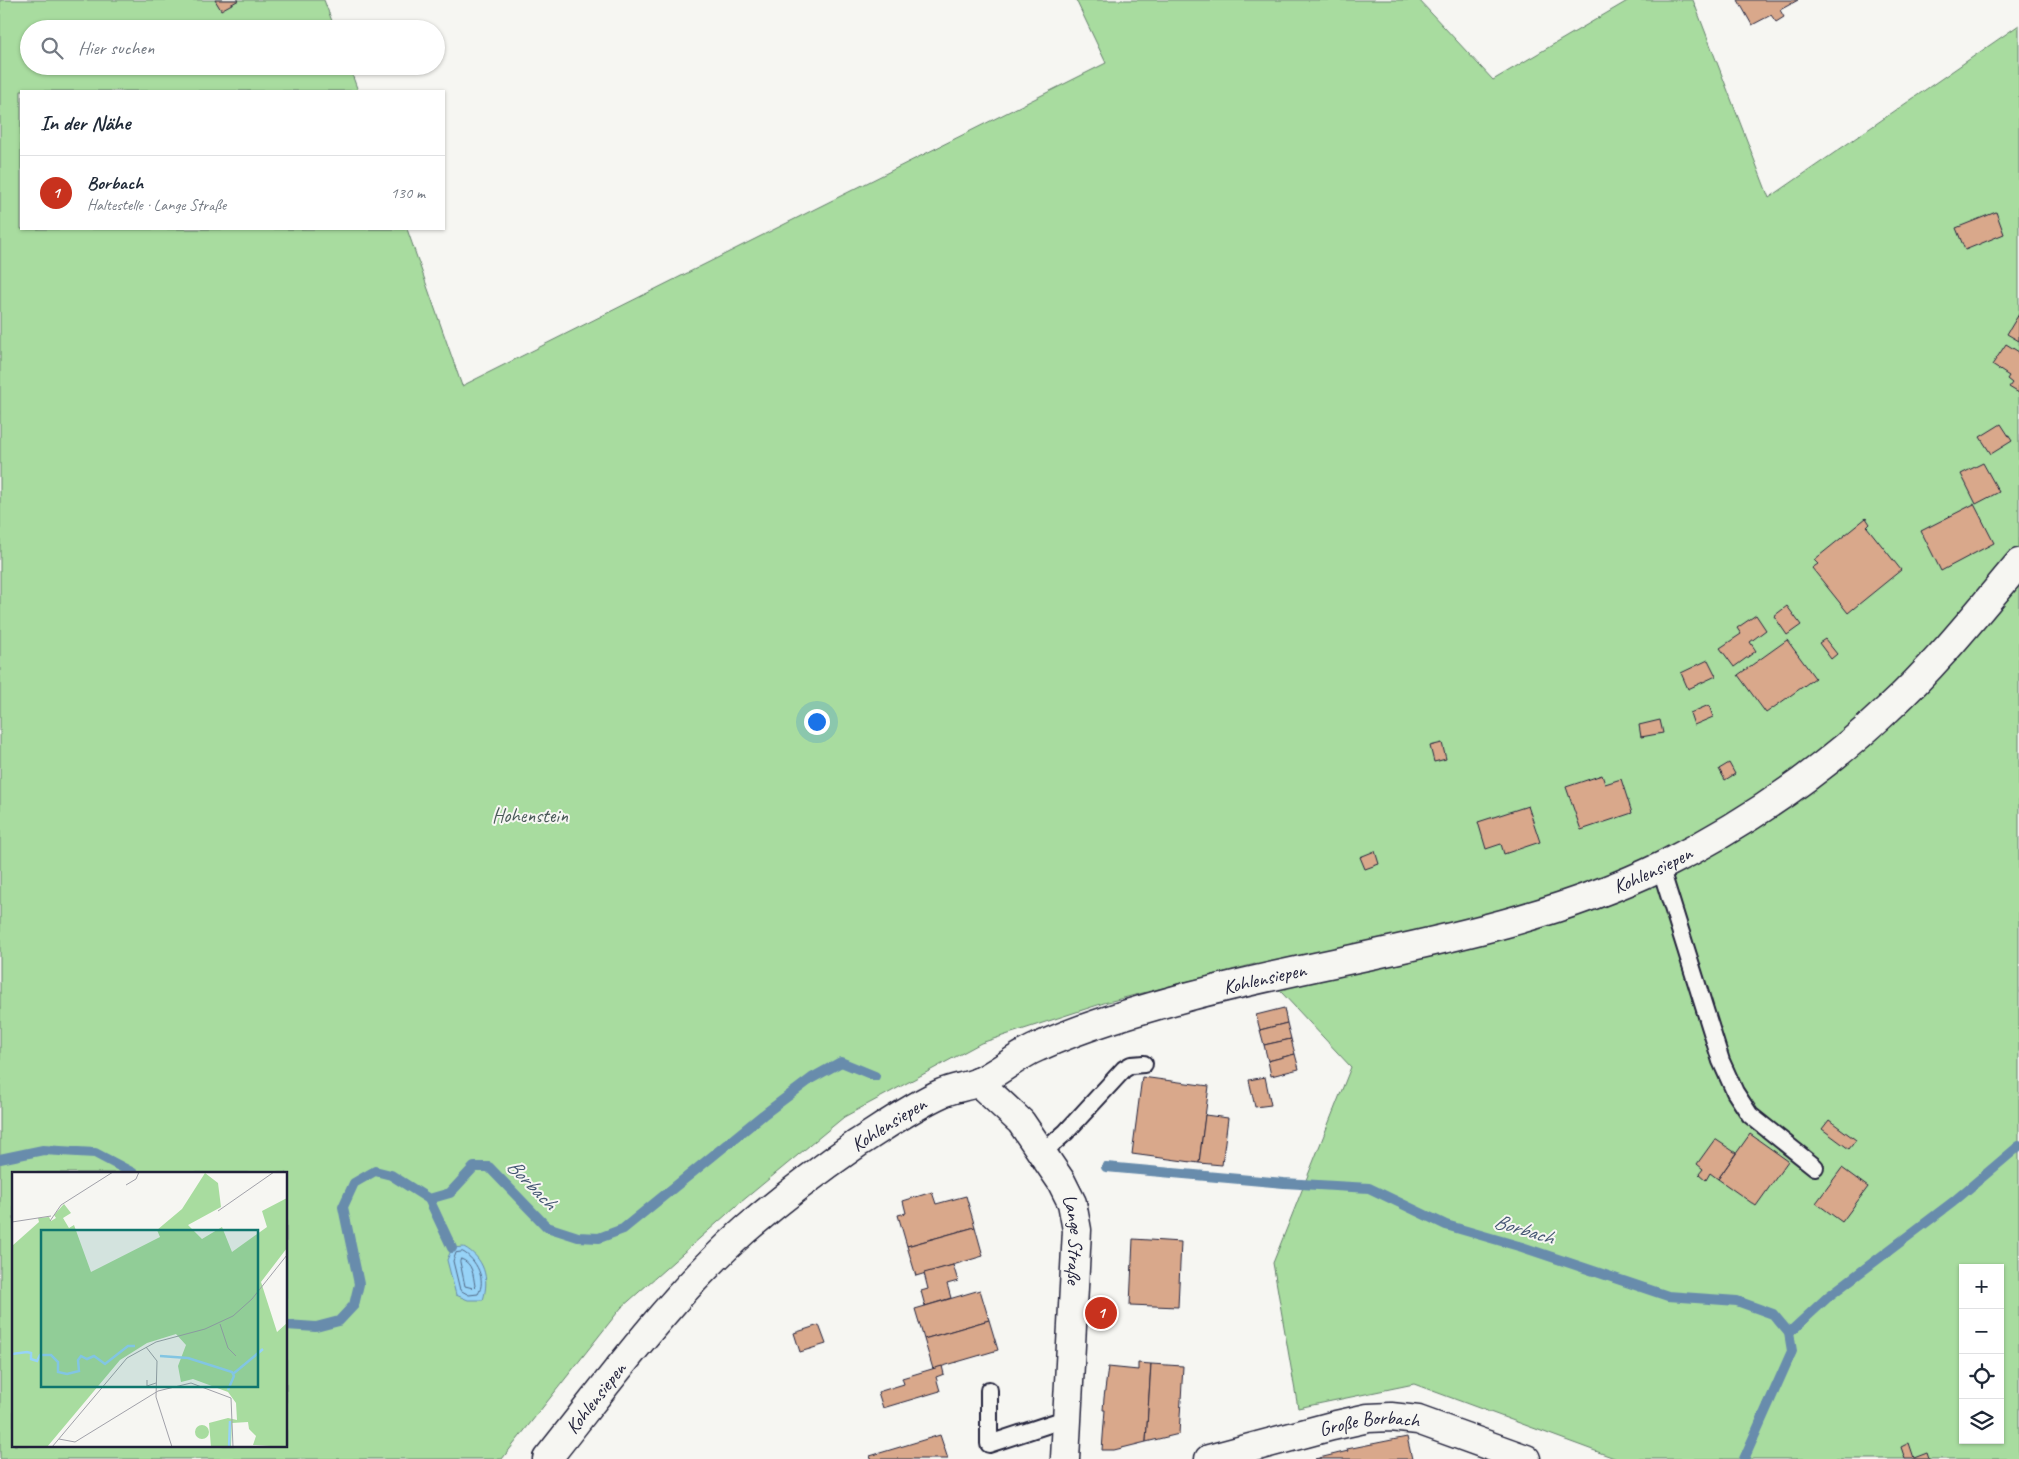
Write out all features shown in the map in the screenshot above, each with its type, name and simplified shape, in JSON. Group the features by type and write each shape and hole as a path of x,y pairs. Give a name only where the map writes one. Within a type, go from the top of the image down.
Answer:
{"street":[{"name":"Kohlensiepen","path":"547,1459 651,1329 701,1274 744,1231 794,1189 896,1119 944,1092 978,1082 1032,1049 1111,1019 1188,996 1462,936 1527,919 1601,892 1660,866 1748,817 1824,766 1889,709 1957,636 2019,563"},
{"name":"Lange Straße","path":"978,1082 1021,1122 1067,1192 1075,1216 1077,1230 1068,1418 1064,1459"},
{"name":"Große Borbach","path":"1209,1459 1332,1426 1368,1418 1391,1417 1418,1420 1526,1459"}],"lane":[{"path":"1660,866 1721,1061 1735,1092 1750,1115 1815,1166"},
{"path":"1042,1154 1066,1132 1124,1069 1131,1065 1144,1064"},
{"path":"989,1390 989,1444 1068,1418"}],"green space":[{"name":"Hohenstein","path":"0,0 324,0 332,20 20,20 20,75 352,75 358,90 20,90 20,230 407,230 462,386 1106,63 1076,0 1419,0 1493,80 1629,0 1693,0 1769,198 2019,25 2019,1459 1617,1459 1414,1384 1298,1408 1273,1263 1351,1067 1255,964 1104,1003 981,1043 844,1117 735,1207 621,1308 502,1459 0,1459"}],"water":[{"path":"464,1247 476,1257 484,1269 486,1284 483,1300 468,1300 456,1295 447,1260 452,1248"}],"building":[{"path":"215,0 239,0 221,10"},
{"path":"1738,0 1798,0 1780,10 1784,17 1776,22 1771,15 1752,25"},
{"path":"1996,212 2004,234 1965,250 1956,228"},
{"path":"2019,314 2019,341 2007,334"},
{"path":"2006,344 2019,352 2019,393 2009,387 2012,383 2007,379 2009,376 1992,365"},
{"path":"2001,424 2012,441 1991,454 1980,437"},
{"path":"1983,463 1999,492 1976,504 1961,474"},
{"path":"1974,504 1994,543 1941,571 1921,531"},
{"path":"1866,518 1870,524 1867,527 1901,570 1848,613 1812,568 1818,564 1814,560"},
{"path":"1787,606 1801,625 1787,635 1774,616"},
{"path":"1756,615 1766,630 1750,642 1756,651 1734,667 1720,648 1741,634 1737,628"},
{"path":"1825,639 1837,654 1831,659 1819,643"},
{"path":"1787,640 1815,678 1766,713 1738,675"},
{"path":"1708,660 1716,676 1688,689 1681,673"},
{"path":"1709,705 1713,717 1694,725 1690,713"},
{"path":"1660,720 1663,733 1641,737 1639,725"},
{"path":"1442,743 1446,759 1434,762 1430,746"},
{"path":"1729,763 1735,774 1725,780 1719,769"},
{"path":"1602,775 1605,784 1621,779 1632,813 1581,830 1566,787"},
{"path":"1528,806 1540,842 1504,854 1501,844 1486,849 1478,822"},
{"path":"1375,851 1379,864 1365,869 1360,857"},
{"path":"1284,1008 1287,1023 1260,1030 1256,1015"},
{"path":"1287,1023 1291,1039 1264,1045 1260,1030"},
{"path":"1291,1039 1295,1054 1268,1061 1264,1045"},
{"path":"1295,1054 1299,1069 1271,1076 1268,1061"},
{"path":"1142,1077 1209,1086 1199,1163 1132,1154"},
{"path":"1265,1077 1271,1105 1255,1107 1249,1080"},
{"path":"1205,1115 1228,1118 1222,1165 1199,1163"},
{"path":"1829,1120 1856,1140 1849,1149 1822,1129"},
{"path":"1750,1134 1788,1161 1756,1206 1718,1179"},
{"path":"1715,1139 1736,1153 1718,1179 1710,1173 1706,1180 1699,1174 1703,1169 1697,1164"},
{"path":"1842,1168 1868,1187 1842,1222 1816,1203"},
{"path":"932,1192 936,1204 966,1196 975,1227 907,1246 898,1215 906,1213 903,1201"},
{"path":"975,1227 983,1256 916,1276 907,1246"},
{"path":"1133,1239 1181,1242 1178,1307 1130,1305"},
{"path":"953,1265 958,1281 947,1284 951,1298 925,1306 921,1291 928,1289 924,1273"},
{"path":"980,1290 989,1320 924,1339 915,1309"},
{"path":"989,1320 998,1350 933,1369 924,1339"},
{"path":"819,1325 826,1344 800,1352 794,1333"},
{"path":"1138,1363 1151,1364 1146,1442 1114,1450 1102,1450 1105,1410 1103,1410 1108,1367 1138,1370"},
{"path":"1151,1364 1183,1366 1179,1434 1146,1442"},
{"path":"942,1366 944,1374 936,1377 940,1391 883,1408 878,1392 904,1384 902,1378"},
{"path":"940,1435 948,1459 871,1459 870,1456"},
{"path":"1407,1437 1412,1459 1315,1459 1348,1451 1347,1449"},
{"path":"1909,1443 1914,1458 1927,1453 1929,1459 1905,1459 1901,1447"}],"waterway":[{"name":"Borbach","path":"288,1325 316,1327 339,1321 354,1305 359,1284 343,1207 354,1183 375,1171 391,1175 429,1199 450,1193 474,1167 489,1167 547,1227 578,1237 599,1238 623,1229 763,1115 812,1078 841,1062 875,1076"},
{"path":"1789,1333 1829,1296 1953,1202 2019,1146"},
{"name":"Borbach","path":"0,1159 43,1150 95,1153 131,1172"},
{"name":"Borbach","path":"1106,1167 1284,1183 1369,1188 1446,1225 1522,1247 1668,1296 1737,1301 1773,1314 1789,1333 1792,1351 1744,1459"},
{"path":"429,1199 452,1248"}],"place":[{"name":"Borbach","path":"1101,1313"}]}
